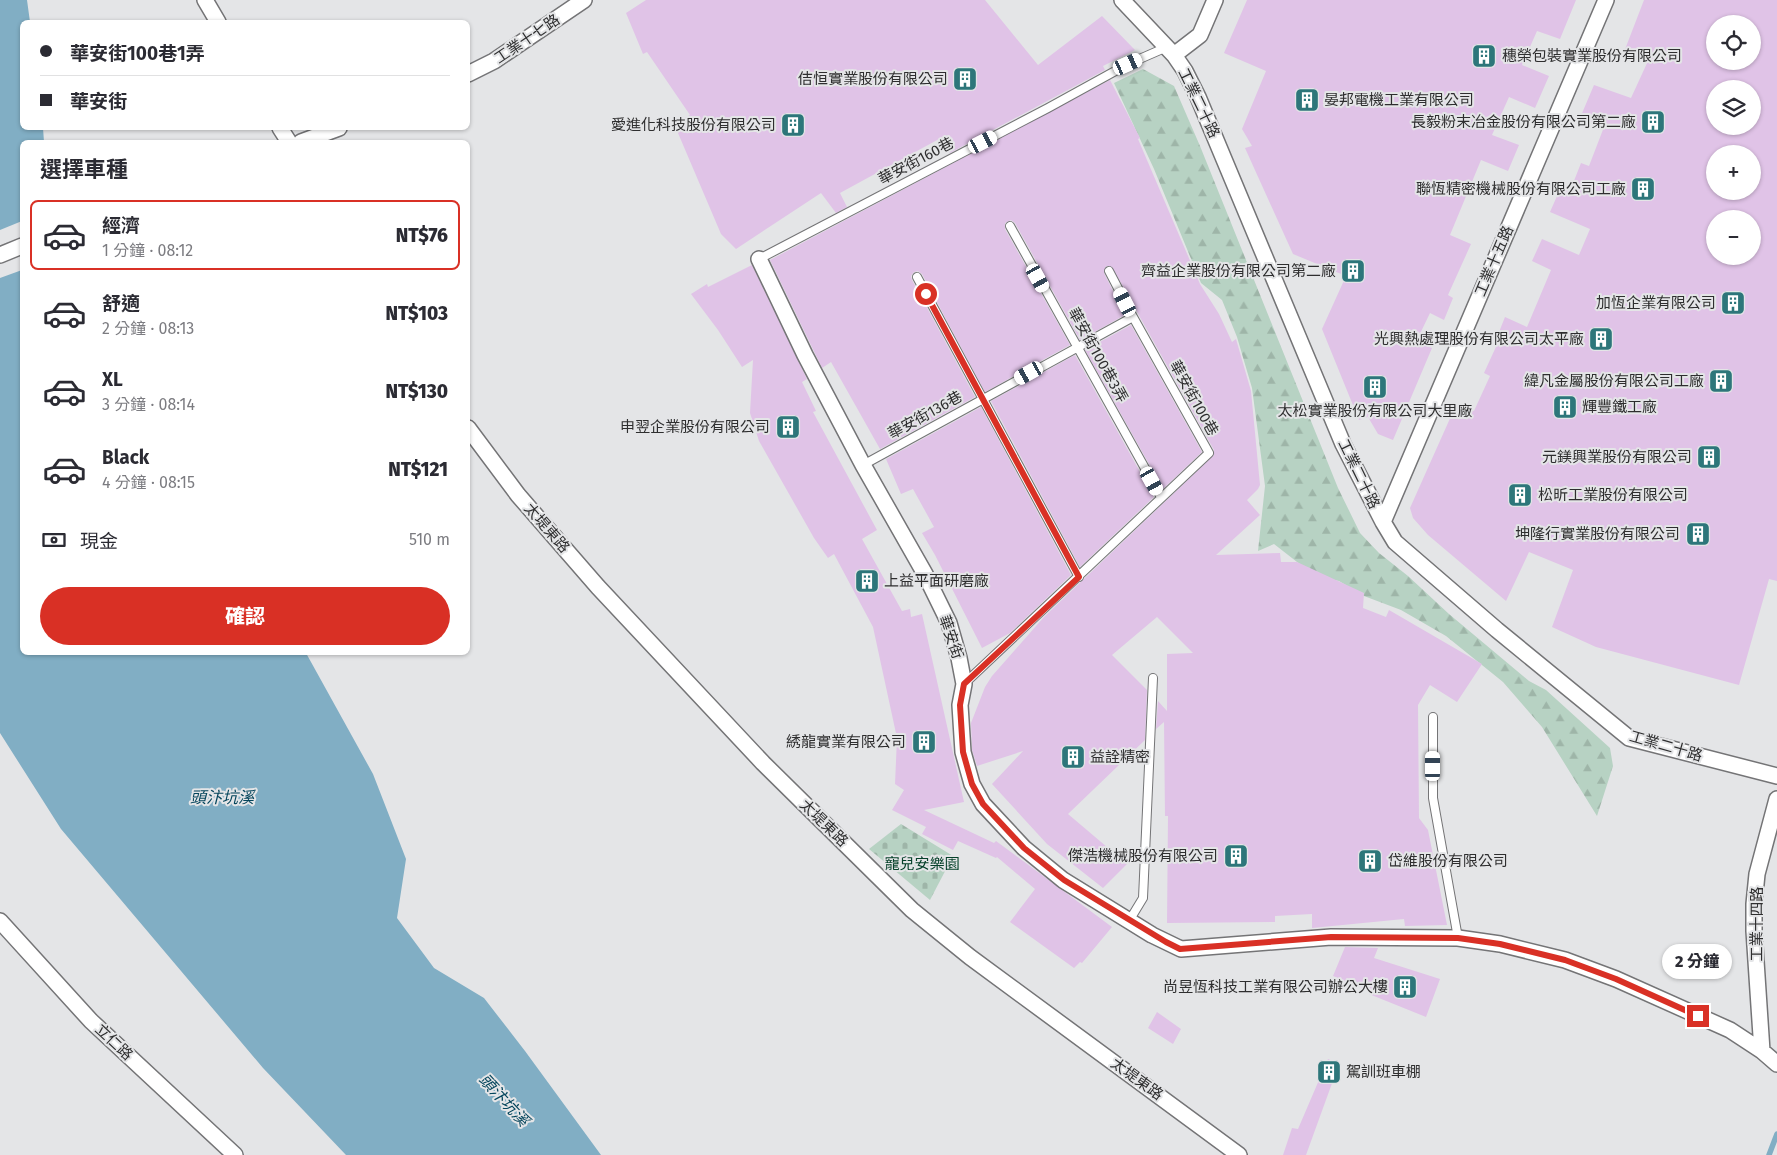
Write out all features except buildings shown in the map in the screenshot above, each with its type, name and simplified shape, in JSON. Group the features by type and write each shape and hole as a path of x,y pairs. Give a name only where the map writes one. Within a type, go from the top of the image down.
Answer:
{"street":[{"path":"205,0 217,20"},
{"name":"工業十七路","path":"470,73 494,61 584,0"},
{"name":"工業二十路","path":"1122,0 1170,51 1185,70 1343,444 1395,542 1497,630 1629,738 1777,776"},
{"path":"1170,51 1200,35 1215,0"},
{"name":"工業十五路","path":"1383,522 1606,0"},
{"path":"306,140 334,130"},
{"path":"0,255 20,247"},
{"name":"華安街","path":"759,259 805,355 925,574 949,623 960,658 964,684 960,705 963,752 972,784 983,804 1024,848 1064,880 1152,935 1180,949 1331,937 1458,938 1500,944 1565,960 1616,979 1730,1030 1762,1051 1775,1063"},
{"name":"太堤東路","path":"470,431 518,495 598,587 763,763 912,910 970,957 1240,1155"},
{"name":"工業十四路","path":"1762,1051 1754,904 1758,874 1777,799"},
{"name":"立仁路","path":"0,921 91,1021 235,1155"}],"lane":[{"name":"華安街160巷","path":"759,259 1048,108 1128,64 1170,51"},
{"name":"華安街100巷3弄","path":"1010,226 1161,497"},
{"name":"華安街100巷","path":"964,684 1209,453 1109,271"},
{"path":"917,277 1079,577"},
{"name":"華安街136巷","path":"864,465 1077,346 1133,317"},
{"path":"1129,921 1143,898 1153,678"},
{"path":"1433,717 1433,798 1458,938"}],"green space":[{"path":"1143,69 1174,86 1338,488 1360,533 1379,553 1408,576 1449,614 1529,681 1546,690 1610,748 1613,766 1597,816 1542,727 1503,682 1446,636 1401,610 1364,596 1339,581 1315,576 1274,544 1258,551 1265,486 1252,388 1237,337 1222,300 1201,283 1154,169 1114,83"},
{"name":"寵兒安樂園","path":"901,824 953,856 930,900 869,849"}],"water":[{"name":"頭汴坑溪","path":"0,0 27,0 30,20 20,20 20,130 43,130 44,140 20,140 20,655 307,655 373,774 406,859 397,918 434,968 484,998 601,1155 346,1155 263,1068 61,829 0,733"}],"pier":[{"path":"20,222 20,271 0,278 0,230"}],"waterway":[{"path":"1769,1155 1777,1134"}],"place":[{"name":"穗榮包裝實業股份有限公司","path":"1484,56"},
{"name":"佶恒實業股份有限公司","path":"965,79"},
{"name":"晏邦電機工業有限公司","path":"1307,100"},
{"name":"長毅粉末冶金股份有限公司第二廠","path":"1653,122"},
{"name":"愛進化科技股份有限公司","path":"793,125"},
{"name":"聯恆精密機械股份有限公司工廠","path":"1643,189"},
{"name":"齊益企業股份有限公司第二廠","path":"1353,271"},
{"name":"加恆企業有限公司","path":"1733,303"},
{"name":"光興熱處理股份有限公司太平廠","path":"1601,339"},
{"name":"緯凡金屬股份有限公司工廠","path":"1721,381"},
{"name":"太松實業股份有限公司大里廠","path":"1375,387"},
{"name":"輝豐鐵工廠","path":"1565,407"},
{"name":"申翌企業股份有限公司","path":"788,427"},
{"name":"元鎂興業股份有限公司","path":"1709,457"},
{"name":"松昕工業股份有限公司","path":"1520,495"},
{"name":"坤隆行實業股份有限公司","path":"1698,534"},
{"name":"上益平面研磨廠","path":"867,581"},
{"name":"綉龍實業有限公司","path":"924,742"},
{"name":"益詮精密","path":"1073,757"},
{"name":"傑浩機械股份有限公司","path":"1236,856"},
{"name":"岱維股份有限公司","path":"1370,861"},
{"name":"尚昱恆科技工業有限公司辦公大樓","path":"1405,987"},
{"name":"駕訓班車棚","path":"1329,1072"}],"route":[{"path":"926,294 1079,577 964,684 960,705 963,752 972,784 983,804 1024,848 1064,880 1152,935 1180,949 1331,937 1458,938 1500,944 1565,960 1616,979 1698,1016"}]}
